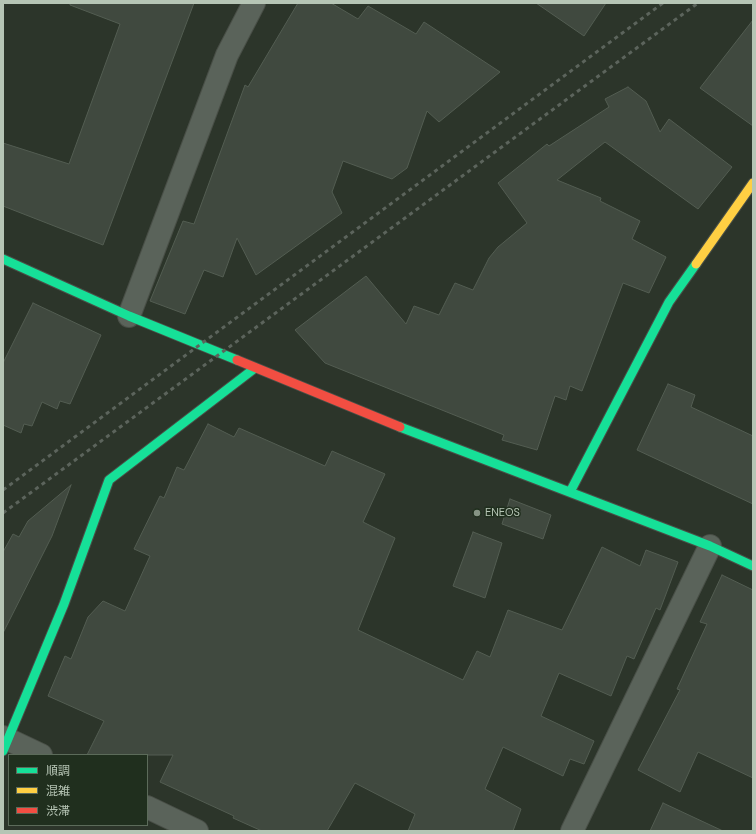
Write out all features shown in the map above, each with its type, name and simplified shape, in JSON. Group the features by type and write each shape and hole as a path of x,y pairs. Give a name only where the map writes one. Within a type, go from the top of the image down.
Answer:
{"street":[{"path":"129,316 227,55 254,3"},
{"path":"570,492 669,302 753,183"},
{"path":"3,259 129,316 255,368 390,423 710,546 753,566"},
{"path":"37,754 5,743 64,604 108,480 255,368"},
{"path":"572,831 710,546"},
{"path":"148,807 197,831"}],"building":[{"path":"70,3 194,3 103,245 3,206 3,143 69,164 120,24 70,5"},
{"path":"298,3 331,3 358,19 368,6 416,34 424,22 500,72 439,122 427,111 407,168 392,179 343,161 332,192 342,213 256,275 237,238 223,277 204,270 185,314 150,301 183,221 194,224 245,85 248,87"},
{"path":"536,3 606,3 584,36"},
{"path":"753,20 753,126 700,88"},
{"path":"628,87 646,101 660,132 669,119 732,167 698,209 605,142 557,180 601,198 600,201 640,221 632,239 666,257 649,293 623,283 582,391 570,386 566,400 555,396 537,450 502,440 504,435 325,363 295,330 366,276 406,324 414,306 439,315 455,283 473,290 489,258 498,247 527,223 498,183 547,144 549,146 609,107 605,99"},
{"path":"33,303 101,335 70,404 60,401 57,409 42,402 32,426 24,424 21,433 3,425 3,363"},
{"path":"668,384 695,395 691,407 753,436 753,504 637,450"},
{"path":"208,424 234,437 239,428 325,466 332,451 385,474 363,522 395,538 358,630 463,680 477,651 490,657 508,610 562,630 602,547 640,566 646,550 678,562 660,610 656,608 634,659 627,656 611,696 559,673 541,716 594,741 584,764 570,759 563,776 503,747 485,789 521,809 513,831 408,831 415,814 355,783 327,831 262,831 233,818 234,816 160,782 173,755 88,754 104,721 48,696 65,656 71,659 88,617 103,601 125,611 150,556 134,549 160,496 164,498 177,467 184,470"},
{"path":"71,485 52,536 3,633 3,552 13,534 19,537 28,521"},
{"path":"510,499 551,515 543,539 502,524"},
{"path":"473,532 502,543 485,598 453,586"},
{"path":"722,575 753,590 753,778 698,752 680,792 638,770 680,690 677,689 707,624 700,622"},
{"path":"663,803 723,831 650,831"}],"railway":[{"path":"3,490 663,3"},
{"path":"3,513 698,3"}],"traffic: fast":[{"path":"3,259 129,316 237,360"},
{"path":"570,492 669,302 696,264"},
{"path":"3,751 64,604 109,480 255,368"},
{"path":"400,427 710,546 753,566"}],"traffic: slow":[{"path":"696,264 753,183"}],"traffic: jam":[{"path":"237,360 400,427"}],"place":[{"name":"ENEOS","path":"477,513"}]}
